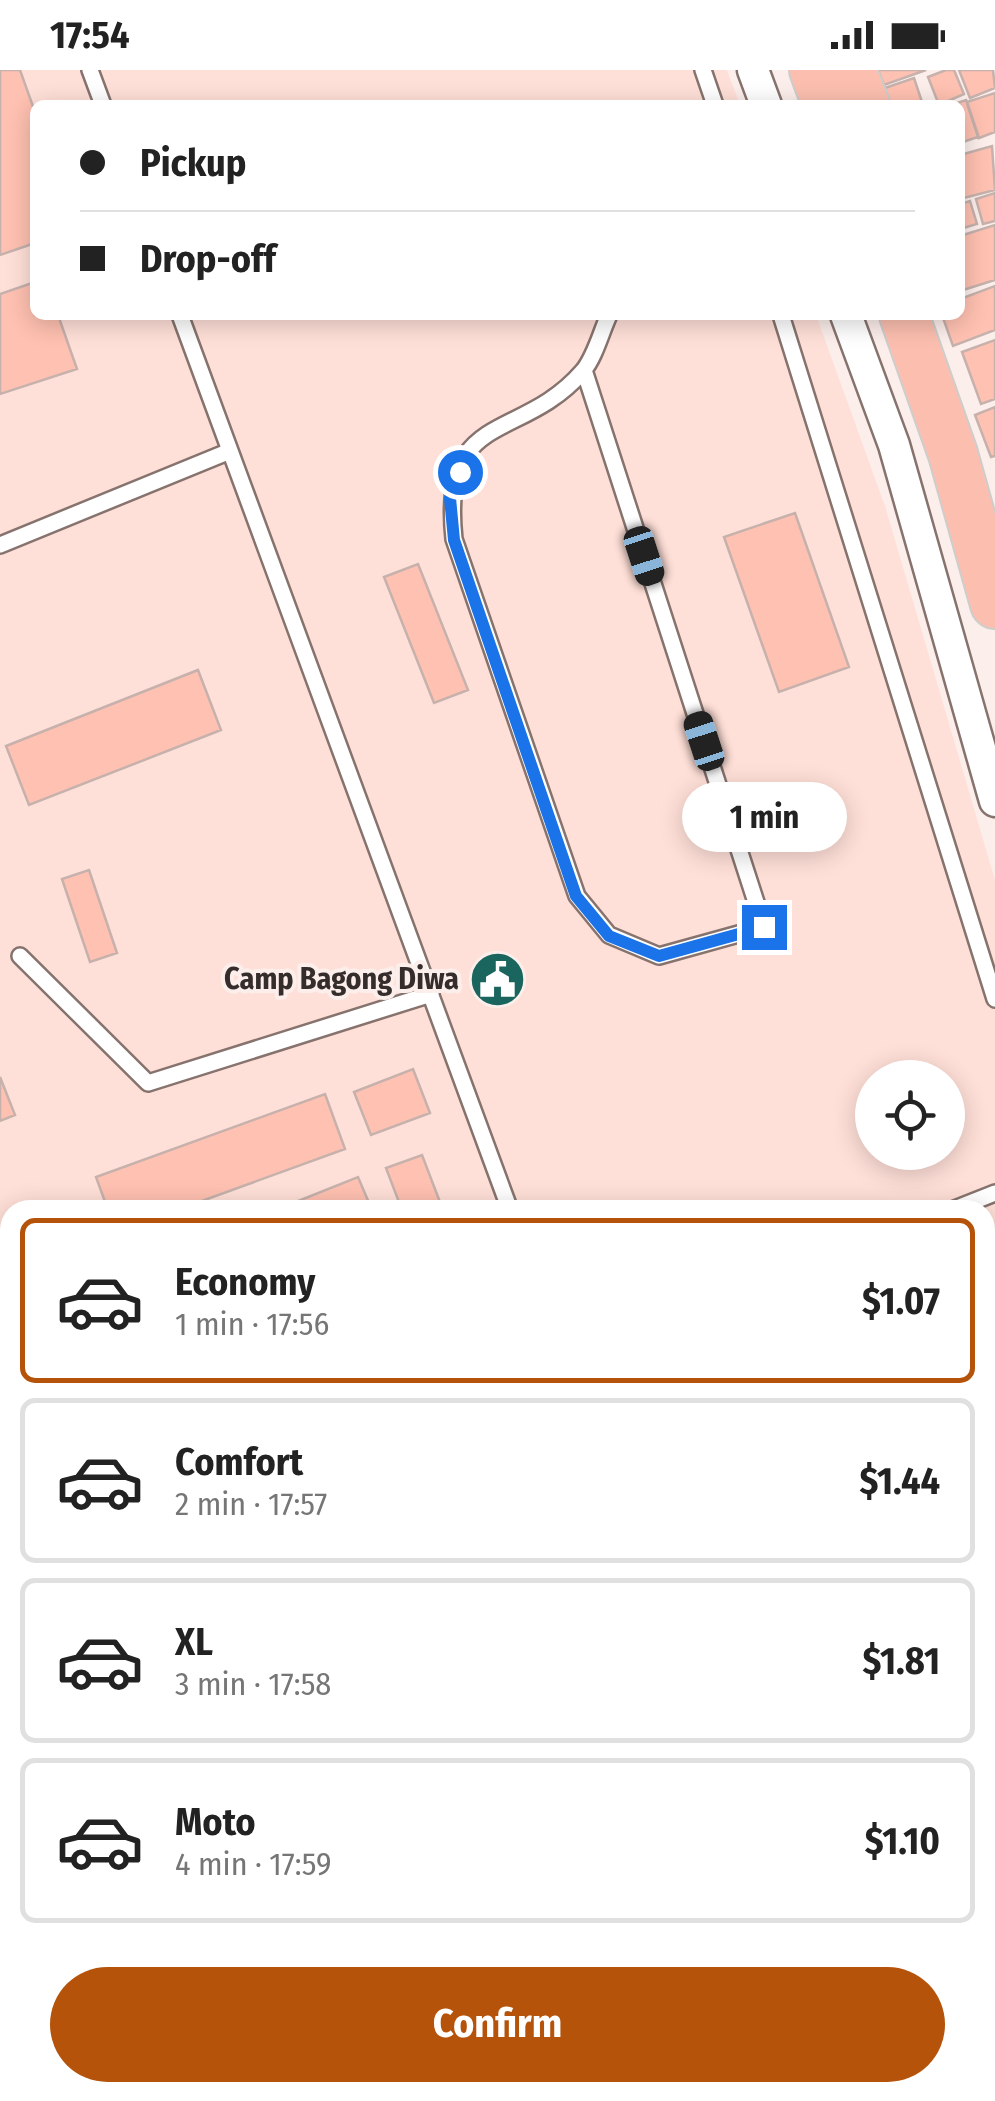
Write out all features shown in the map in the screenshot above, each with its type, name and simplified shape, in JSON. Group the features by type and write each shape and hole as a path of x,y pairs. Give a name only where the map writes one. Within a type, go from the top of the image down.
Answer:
{"main road":[{"path":"814,70 825,100"},
{"path":"851,70 863,100"},
{"path":"906,320 953,454 995,604"},
{"path":"941,320 995,494"}],"street":[{"path":"753,70 764,100"},
{"path":"848,320 894,446 995,801"}],"lane":[{"path":"90,70 101,100"},
{"path":"704,70 714,100"},
{"path":"704,100 710,87"},
{"path":"182,320 506,1200"},
{"path":"584,370 764,927 659,956 609,936 576,896 454,540 450,498 470,445 553,396 584,370 606,320"},
{"path":"783,320 995,999"},
{"path":"0,545 230,451"},
{"path":"20,956 148,1083 430,994"}],"shaded area":[{"name":"Camp Bagong Diwa","path":"0,70 727,70 738,100 30,100 30,320 818,320 885,506 995,880 995,1200 0,1200"}],"building":[{"path":"0,70 20,70 31,100 30,245 0,255"},
{"path":"878,70 926,70 884,85"},
{"path":"954,70 964,94 937,100 928,77"},
{"path":"959,70 993,70 995,88 970,98"},
{"path":"914,78 921,100 879,100 876,91"},
{"path":"995,93 995,132 979,138 967,102"},
{"path":"965,100 978,137 965,141"},
{"path":"992,146 995,190 965,198 965,154"},
{"path":"995,193 995,221 983,224 976,199"},
{"path":"970,201 977,224 965,228 965,202"},
{"path":"995,225 995,280 965,289 965,234"},
{"path":"30,284 30,320 60,320 77,369 0,394 0,294"},
{"path":"995,286 995,330 953,346 944,320 965,320 965,297"},
{"path":"995,340 995,399 981,404 962,352"},
{"path":"995,407 995,456 991,457 975,415"},
{"path":"795,513 849,667 779,692 724,537"},
{"path":"418,564 468,690 434,703 384,577"},
{"path":"198,670 221,730 29,805 6,746"},
{"path":"89,870 117,953 90,962 62,879"},
{"path":"413,1069 430,1113 371,1135 354,1092"},
{"path":"0,1077 15,1115 0,1121"},
{"path":"325,1094 345,1149 205,1200 104,1200 96,1177"},
{"path":"422,1155 439,1200 398,1200 386,1168"},
{"path":"358,1177 368,1200 300,1200"}],"place":[{"name":"Camp Bagong Diwa","path":"498,979"}],"route":[{"path":"460,472 450,498 454,540 576,896 609,936 659,956 764,927"}]}
